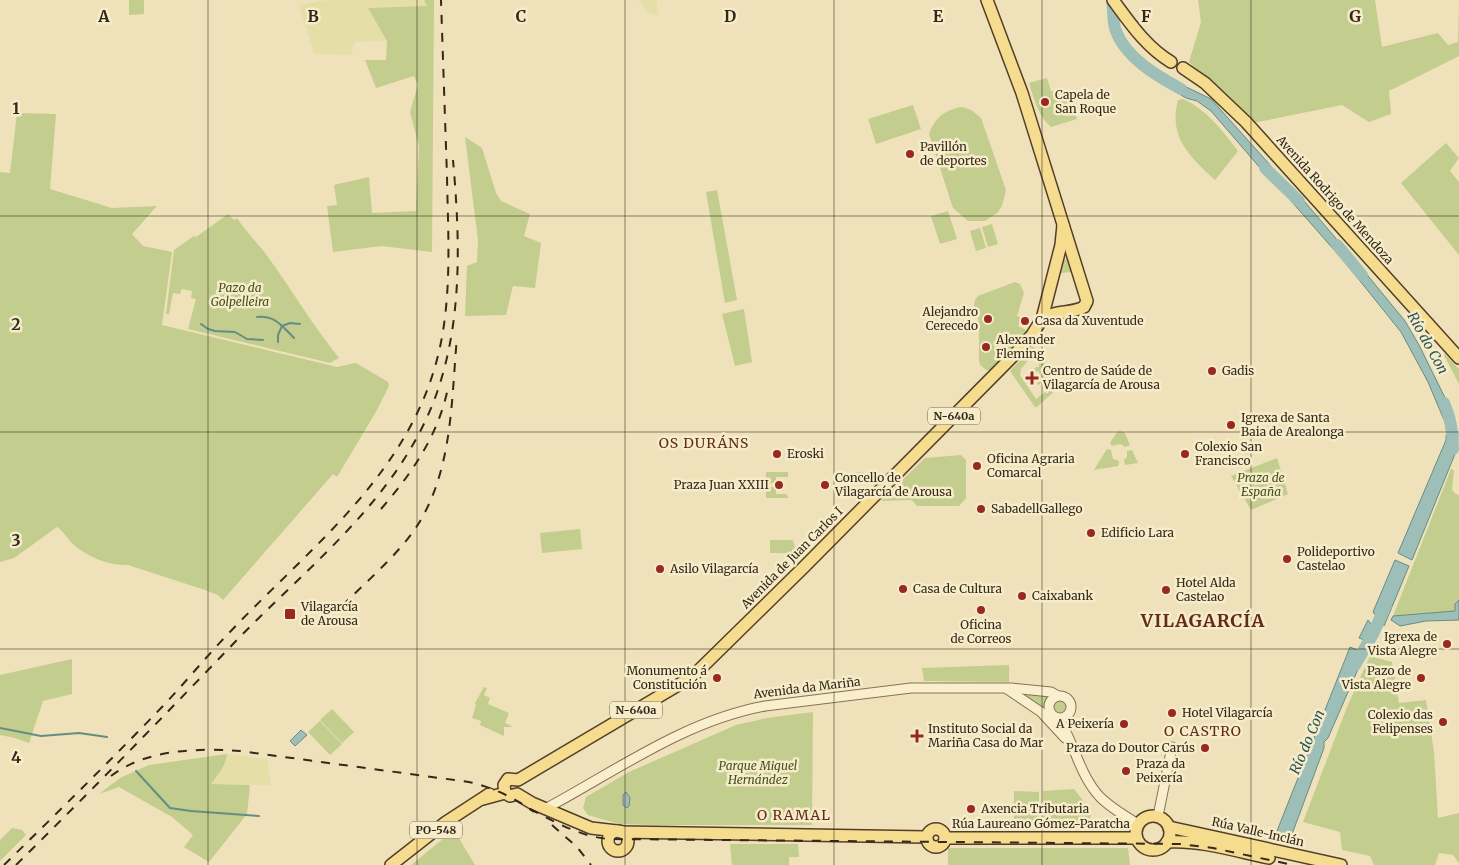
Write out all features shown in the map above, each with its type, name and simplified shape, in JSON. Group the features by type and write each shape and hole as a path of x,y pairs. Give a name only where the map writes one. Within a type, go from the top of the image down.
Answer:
{"main road":[{"name":"N-640a","path":"987,0 1022,93 1060,210 1063,225"},
{"name":"Avenida Rodrigo de Mendoza","path":"1113,0 1152,49 1171,62 1175,58 1179,58 1184,63 1183,68 1205,83 1246,122 1459,358"},
{"path":"1042,319 1055,313 1080,310 1087,303 1063,225"},
{"name":"Avenida de Juan Carlos I","path":"513,788 695,674 1016,353 1032,335 1042,319 1059,254 1063,225"},
{"path":"513,788 545,809 591,828 640,832"},
{"name":"PO-548","path":"391,865 446,822 494,790 513,788"},
{"path":"1146,816 1158,816 1169,827 1170,835 1167,842 1160,848 1150,850 1143,847 1136,838 1135,832 1138,824 1146,816"},
{"name":"Rúa Valle-Inclán","path":"1169,827 1340,865"},
{"path":"591,828 613,850 619,851 625,848 640,832"},
{"name":"Rúa Laureano Gómez-Paratcha","path":"640,832 926,837 928,832 936,828 942,830 945,838 1136,838"},
{"path":"618,831 626,836 628,843"},
{"path":"609,845 610,836 618,831"},
{"name":"Rúa Valle-Inclán","path":"1167,842 1207,845 1306,865"}],"street":[{"name":"Avenida da Mariña","path":"545,809 656,746 746,709 911,688 1025,690 1051,692 1058,696"},
{"path":"1011,691 1056,720 1066,717 1072,708 1068,698 1058,696 1052,698 1049,710 1056,720 1074,749 1086,776 1100,796 1118,812 1138,824"},
{"path":"1158,816 1172,747"}],"shaded area":[{"path":"327,0 423,0 427,6 368,8 387,41 355,42 351,55 314,54 299,5"},
{"path":"638,0 657,0 658,15 650,14"},
{"path":"227,754 267,759 271,785 210,784 218,776 225,763"}],"green space":[{"path":"129,0 144,0 144,14 129,15"},
{"path":"424,0 434,0 432,252 382,246 333,252 327,206 337,205 334,185 369,177 372,213 416,211 419,146 410,112 418,85 414,76 376,88 365,60 386,60 387,41 368,8 427,6"},
{"path":"1198,0 1375,0 1382,47 1438,33 1448,45 1458,42 1459,2 1459,56 1389,91 1391,114 1369,122 1342,105 1253,123 1189,62 1201,22"},
{"path":"1047,78 1051,91 1059,93 1066,91 1077,119 1051,127 1043,118 1029,83"},
{"path":"1183,99 1207,115 1238,151 1215,180 1197,163 1183,145 1179,136 1176,125 1176,113 1178,100"},
{"path":"913,105 921,129 876,144 868,119"},
{"path":"962,107 971,110 981,118 1006,190 1002,206 997,213 985,221 968,221 953,208 929,134 934,123 941,115"},
{"path":"17,113 56,114 50,189 112,208 157,206 132,234 143,246 172,252 162,325 337,367 356,363 388,382 389,386 377,410 337,477 333,474 223,600 218,595 205,590 128,565 114,564 92,557 73,544 57,527 14,558 0,562 0,172 10,173"},
{"path":"465,137 482,148 496,193 501,201 530,214 524,236 541,243 535,288 513,286 506,315 465,316 467,266 477,262 478,240"},
{"path":"1446,143 1459,158 1450,171 1459,182 1459,255 1401,183"},
{"path":"717,190 737,300 725,303 706,192"},
{"path":"948,211 957,239 940,244 931,216"},
{"name":"Pazo da Golpelleira","path":"228,214 234,220 237,218 264,252 339,358 330,363 188,329 196,299 191,298 192,291 182,289 180,294 173,293 169,314 166,314 174,250"},
{"path":"992,224 998,244 988,247 982,227"},
{"path":"980,228 986,248 976,251 970,231"},
{"path":"1067,259 1072,272 1061,273 1064,260"},
{"path":"1015,282 1020,284 1024,293 1017,316 1021,318 1018,326 1028,331 992,370 986,370 980,365 979,360 979,322 974,306 975,300 978,296"},
{"path":"744,309 752,362 735,366 722,314"},
{"path":"1033,346 1060,386 1035,407 1010,371","holes":["1031,357 1039,364 1039,367 1036,367 1030,374 1038,371 1043,379 1037,383 1038,385 1045,381 1051,389 1047,394 1045,392 1036,399 1020,375 1021,369"]},
{"path":"1444,355 1459,369 1459,384"},
{"path":"1117,432 1125,433 1130,445 1125,447 1119,444 1112,446 1110,443"},
{"path":"1107,449 1111,450 1113,459 1119,461 1118,466 1094,470"},
{"path":"1132,450 1138,463 1125,465 1124,460 1127,457 1127,451"},
{"path":"961,455 966,460 966,498 959,506 917,506 912,500 881,501 925,458"},
{"name":"Praza de España","path":"1277,458 1288,494 1251,510 1231,476"},
{"path":"1451,469 1454,470 1452,490 1459,495 1459,611 1393,616"},
{"path":"766,472 788,472 788,477 776,477 776,483 766,483"},
{"path":"863,472 869,481 850,482 850,473"},
{"path":"766,487 776,487 776,494 787,494 788,498 766,498"},
{"path":"850,489 869,489 862,498 850,499"},
{"path":"580,529 582,549 542,553 540,533"},
{"path":"770,540 793,540 796,553 770,553"},
{"path":"1370,656 1392,662 1399,703 1426,700 1434,752 1438,818 1459,813 1459,863 1453,855 1439,853 1435,865 1374,865 1370,856 1342,850 1340,832 1303,822 1347,707"},
{"path":"72,659 72,694 43,701 29,743 0,735 0,675"},
{"path":"1009,665 1009,682 924,681 922,668"},
{"path":"484,687 487,688 484,695 490,698 488,704 509,713 505,723 513,727 504,727 504,736 480,725 481,721 472,718 475,703"},
{"path":"1023,693 1047,694 1045,710 1038,706"},
{"path":"1059,699 1067,707 1059,715 1051,707"},
{"path":"332,709 354,732 342,743 320,720"},
{"name":"Parque Miguel Hernández","path":"813,712 812,825 619,824 588,815 583,808 586,797 629,772 736,725 767,718"},
{"path":"320,721 342,744 330,755 308,732"},
{"path":"227,754 223,767 211,784 250,785 247,814 209,862 184,847 193,835 172,817 119,787 99,794 120,778 149,765"},
{"path":"1074,789 1091,811 1090,822 1052,823 1043,819 1043,791"},
{"path":"1014,791 1039,792 1039,806 1014,805"},
{"path":"1014,809 1039,809 1038,823 1014,823"},
{"path":"12,828 22,830 26,835 0,861 0,840"},
{"path":"454,830 475,865 411,865"},
{"path":"730,844 798,844 799,857 789,857 789,865 732,865"},
{"path":"948,848 1128,848 1130,865 948,865"}],"water":[{"path":"1168,81 1174,81 1211,99 1271,166 1279,178 1274,184 1211,111 1197,101 1186,98 1168,87"},
{"path":"1290,187 1350,255 1343,260 1284,193"},
{"path":"1355,260 1405,321 1455,418 1444,420 1428,382 1401,332 1348,266"},
{"path":"1458,433 1457,449 1412,560 1398,553 1446,440 1446,435"},
{"path":"1395,560 1409,566 1384,626 1373,612"},
{"path":"1459,600 1459,620 1426,621 1400,626 1391,620 1393,616 1455,611 1455,604"},
{"path":"1368,620 1379,634 1370,642 1359,638"},
{"path":"1350,647 1365,653 1328,738 1324,742 1324,748 1288,845 1273,841"},
{"path":"301,730 307,735 295,746 290,741"},
{"path":"626,792 630,798 627,808 623,805 623,795"}],"waterway":[{"name":"Río do Con","path":"1112,0 1115,27 1127,50 1143,65 1181,89"},
{"name":"Río do Con","path":"1265,168 1299,201"},
{"name":"Río do Con","path":"1337,245 1362,275"},
{"path":"257,317 273,320 294,338"},
{"path":"278,342 278,335 282,326 290,323 300,324"},
{"path":"201,324 215,331 235,332 247,339 263,340"},
{"name":"Río do Con","path":"1444,403 1451,426 1453,449"},
{"name":"Río do Con","path":"1355,665 1373,634 1386,605"},
{"path":"0,728 41,736 79,733 107,737"},
{"path":"136,771 170,808 259,816"}],"railway":[{"path":"4,865 142,727 228,634 355,504 383,470 407,432 427,392 440,347 448,283 448,219 441,0"},
{"path":"16,865 348,530 398,469 418,435 435,398 451,340 455,310 458,250 453,160"},
{"path":"342,606 397,552 413,532 426,510 436,487 448,438 457,337"},
{"path":"381,509 413,468 431,438 444,406 448,388"},
{"path":"111,776 125,767 156,755 190,750 240,751 469,782 503,794 534,812"},
{"path":"530,809 577,832 608,839 1180,844 1213,848 1293,865"},
{"path":"552,825 577,847 591,865"}],"place":[{"name":"Capela de San Roque","path":"1045,102"},
{"name":"Pavillón de deportes","path":"910,154"},
{"name":"Alejandro Cerecedo","path":"988,319"},
{"name":"Casa da Xuventude","path":"1025,321"},
{"name":"Alexander Fleming","path":"986,347"},
{"name":"Gadis","path":"1212,371"},
{"name":"Centro de Saúde de Vilagarcía de Arousa","path":"1032,378"},
{"name":"Igrexa de Santa Baia de Arealonga","path":"1231,425"},
{"name":"Eroski","path":"777,454"},
{"name":"Colexio San Francisco","path":"1185,454"},
{"name":"Oficina Agraria Comarcal","path":"977,466"},
{"name":"Praza Juan XXIII","path":"779,485"},
{"name":"Concello de Vilagarcía de Arousa","path":"825,485"},
{"name":"SabadellGallego","path":"981,509"},
{"name":"Edificio Lara","path":"1091,533"},
{"name":"Polideportivo Castelao","path":"1287,559"},
{"name":"Asilo Vilagarcía","path":"660,569"},
{"name":"Casa de Cultura","path":"903,589"},
{"name":"Hotel Alda Castelao","path":"1166,590"},
{"name":"Caixabank","path":"1022,596"},
{"name":"Oficina de Correos","path":"981,610"},
{"name":"Vilagarcía de Arousa","path":"290,614"},
{"name":"Igrexa de Vista Alegre","path":"1447,644"},
{"name":"Monumento á Constitución","path":"717,678"},
{"name":"Pazo de Vista Alegre","path":"1421,678"},
{"name":"Hotel Vilagarcía","path":"1172,713"},
{"name":"Colexio das Felipenses","path":"1443,722"},
{"name":"A Peixería","path":"1124,724"},
{"name":"Instituto Social da Mariña Casa do Mar","path":"917,736"},
{"name":"Praza do Doutor Carús","path":"1205,748"},
{"name":"Praza da Peixería","path":"1126,771"},
{"name":"Axencia Tributaria","path":"971,809"}],"district":[{"name":"OS DURÁNS","path":"704,443"},
{"name":"VILAGARCÍA","path":"1203,621"},
{"name":"O CASTRO","path":"1203,731"},
{"name":"O RAMAL","path":"794,815"}]}
